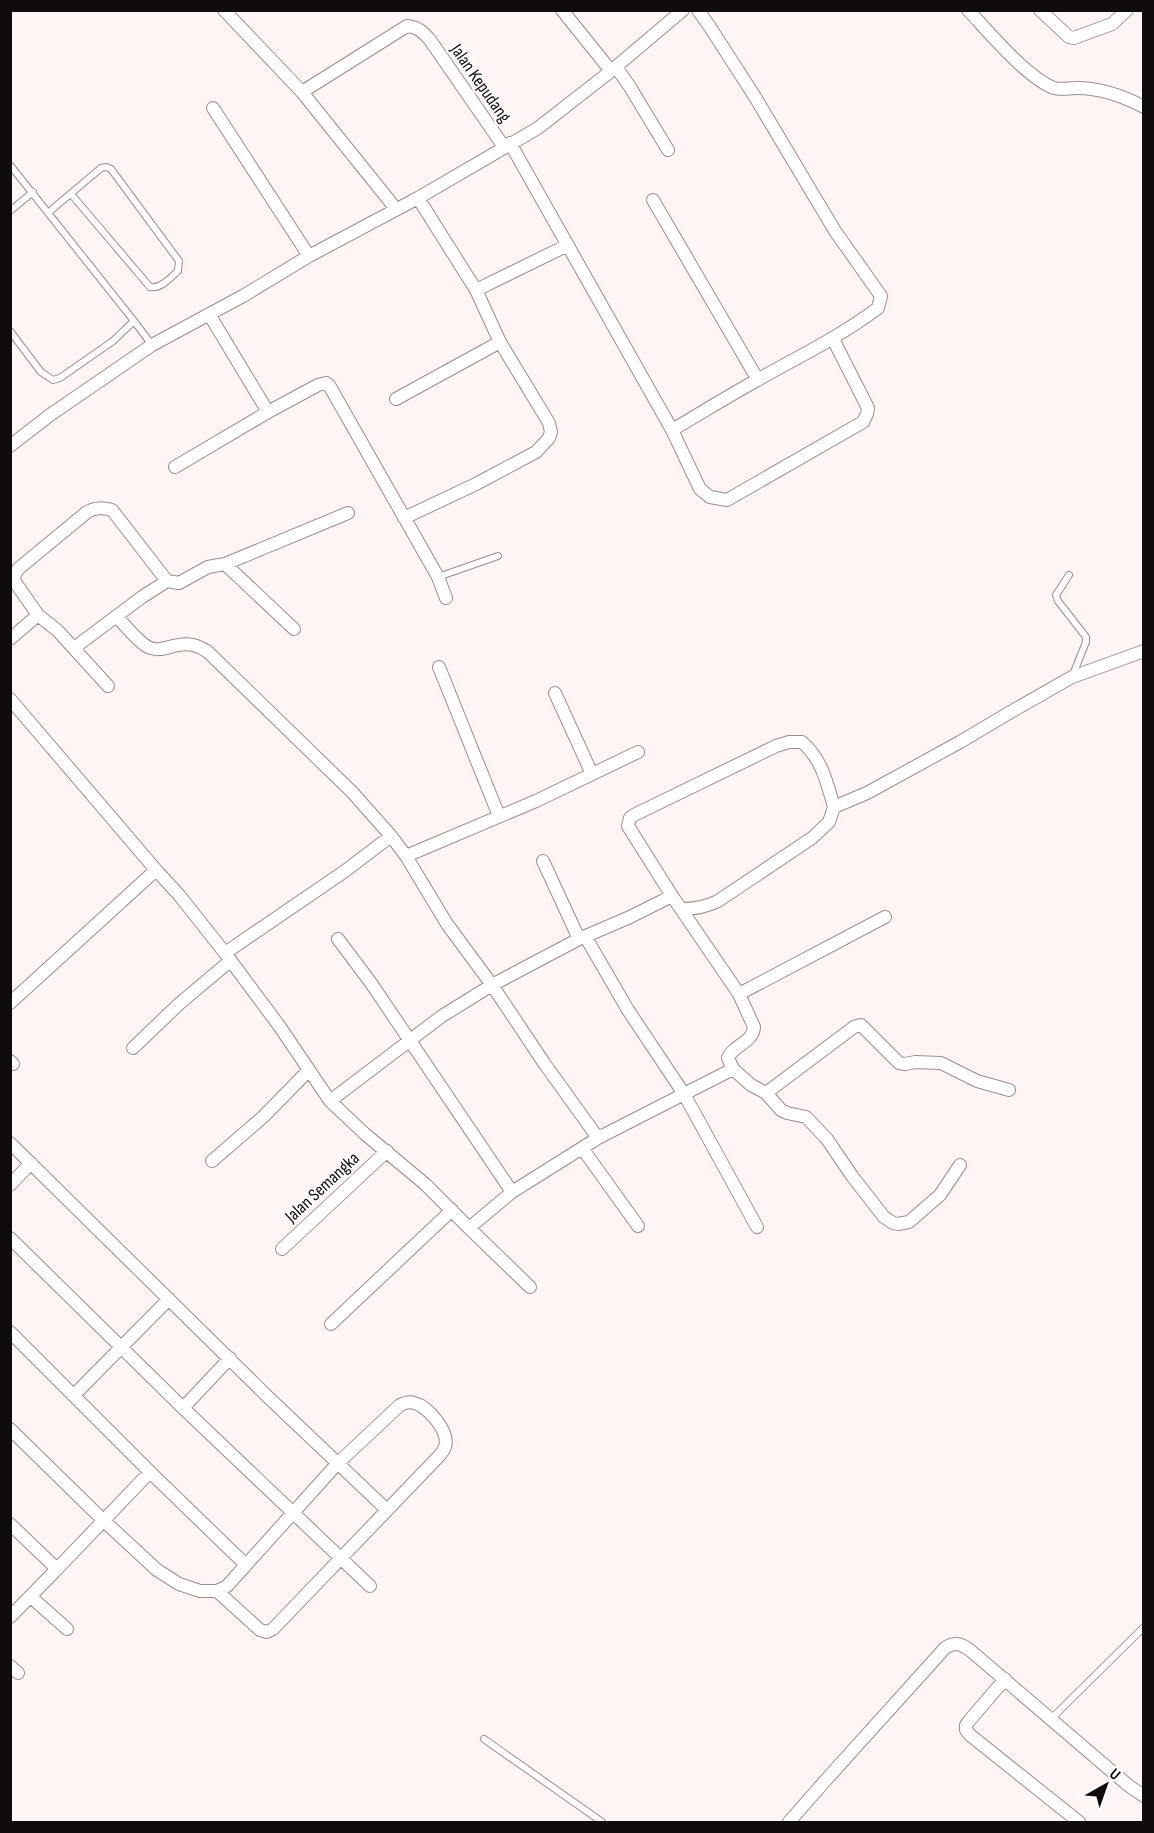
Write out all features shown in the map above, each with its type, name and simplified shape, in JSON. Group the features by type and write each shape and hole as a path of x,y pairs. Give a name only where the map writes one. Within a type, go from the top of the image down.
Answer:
{"street":[{"path":"224,10 302,92 396,209"},
{"path":"562,10 630,87 668,150"},
{"path":"10,446 50,415 152,345 243,296 309,256 418,198 538,128 614,69 683,10"},
{"path":"672,430 833,339 878,308 881,296 835,231 755,97 698,10"},
{"path":"968,10 1024,68 1040,81 1056,89 1077,88 1118,95 1143,107"},
{"path":"1044,12 1069,37 1074,38 1112,24 1127,10"},
{"name":"Jalan Kepudang","path":"302,92 407,26 415,26 422,31 507,145 568,245 672,430 700,489 710,497 727,500 863,422 868,408 833,339"},
{"path":"213,108 309,256"},
{"path":"404,518 536,452 549,438 551,432 549,423 500,342 476,290 418,198"},
{"path":"653,200 758,380"},
{"path":"476,290 568,245"},
{"path":"209,314 268,412"},
{"path":"396,399 500,342"},
{"path":"175,467 268,412 326,383 438,577 446,598"},
{"path":"108,686 58,631 38,615 15,582 14,576 18,569 93,509 112,510 167,581 179,583 208,567 225,564 348,513"},
{"path":"225,564 294,629"},
{"path":"74,648 167,581"},
{"path":"10,639 38,615"},
{"path":"117,617 150,648 157,649 178,644 200,646 352,792 406,856 447,924 598,1138"},
{"path":"834,807 878,788 1072,677 1143,651"},
{"path":"439,667 499,816"},
{"path":"555,693 592,774"},
{"path":"10,699 180,895 280,1027 330,1101 426,1184 530,1287"},
{"path":"681,909 695,909 718,901 812,838 829,822 834,807 822,769 812,750 802,742 789,742 776,746 634,814 628,826 672,896 739,994 754,1027 754,1033 750,1039 729,1054 728,1058 734,1069 751,1085 766,1093 782,1110 806,1117 815,1125 884,1217 893,1223 909,1222 940,1195 960,1165"},
{"path":"406,856 536,801 638,752"},
{"path":"133,1048 227,957 391,836"},
{"path":"543,861 582,937 684,1094 757,1227"},
{"path":"10,1003 156,870"},
{"path":"330,1101 442,1016 492,985 582,937 672,896"},
{"path":"739,994 885,917"},
{"path":"338,939 371,983 512,1192"},
{"path":"766,1093 861,1024 899,1063 941,1063 977,1081 1009,1090"},
{"path":"469,1228 512,1192 598,1138 734,1069"},
{"path":"212,1161 263,1117 309,1070"},
{"path":"10,1143 337,1464 387,1510"},
{"path":"582,1148 638,1226"},
{"name":"Jalan Semangka","path":"282,1249 387,1151"},
{"path":"10,1185 31,1163"},
{"path":"331,1324 452,1210"},
{"path":"10,1238 183,1408 370,1586"},
{"path":"74,1395 169,1299"},
{"path":"10,1332 246,1565"},
{"path":"183,1408 230,1358"},
{"path":"10,1429 157,1570 179,1584 200,1591 217,1591 226,1586 246,1565 337,1464 400,1405 414,1402 431,1414 446,1438 445,1448 440,1455 273,1629 267,1632 260,1630 217,1591"},
{"path":"10,1617 150,1472"},
{"path":"10,1524 57,1569"},
{"path":"31,1597 67,1629"},
{"path":"789,1822 945,1648 958,1643 1005,1679 1143,1796"},
{"path":"1005,1679 969,1721 966,1730 970,1736 1079,1822"}],"lane":[{"path":"10,165 152,345"},
{"path":"49,212 101,168 111,169 179,261 178,271 161,285 155,288 150,287 71,194"},
{"path":"10,211 33,192"},
{"path":"10,331 40,372 53,380 60,378 113,341 134,321"},
{"path":"438,577 498,556"},
{"path":"1069,576 1056,595 1058,601 1086,637 1083,652 1072,677"},
{"path":"1051,1719 1143,1627"},
{"path":"484,1739 602,1822"}]}
